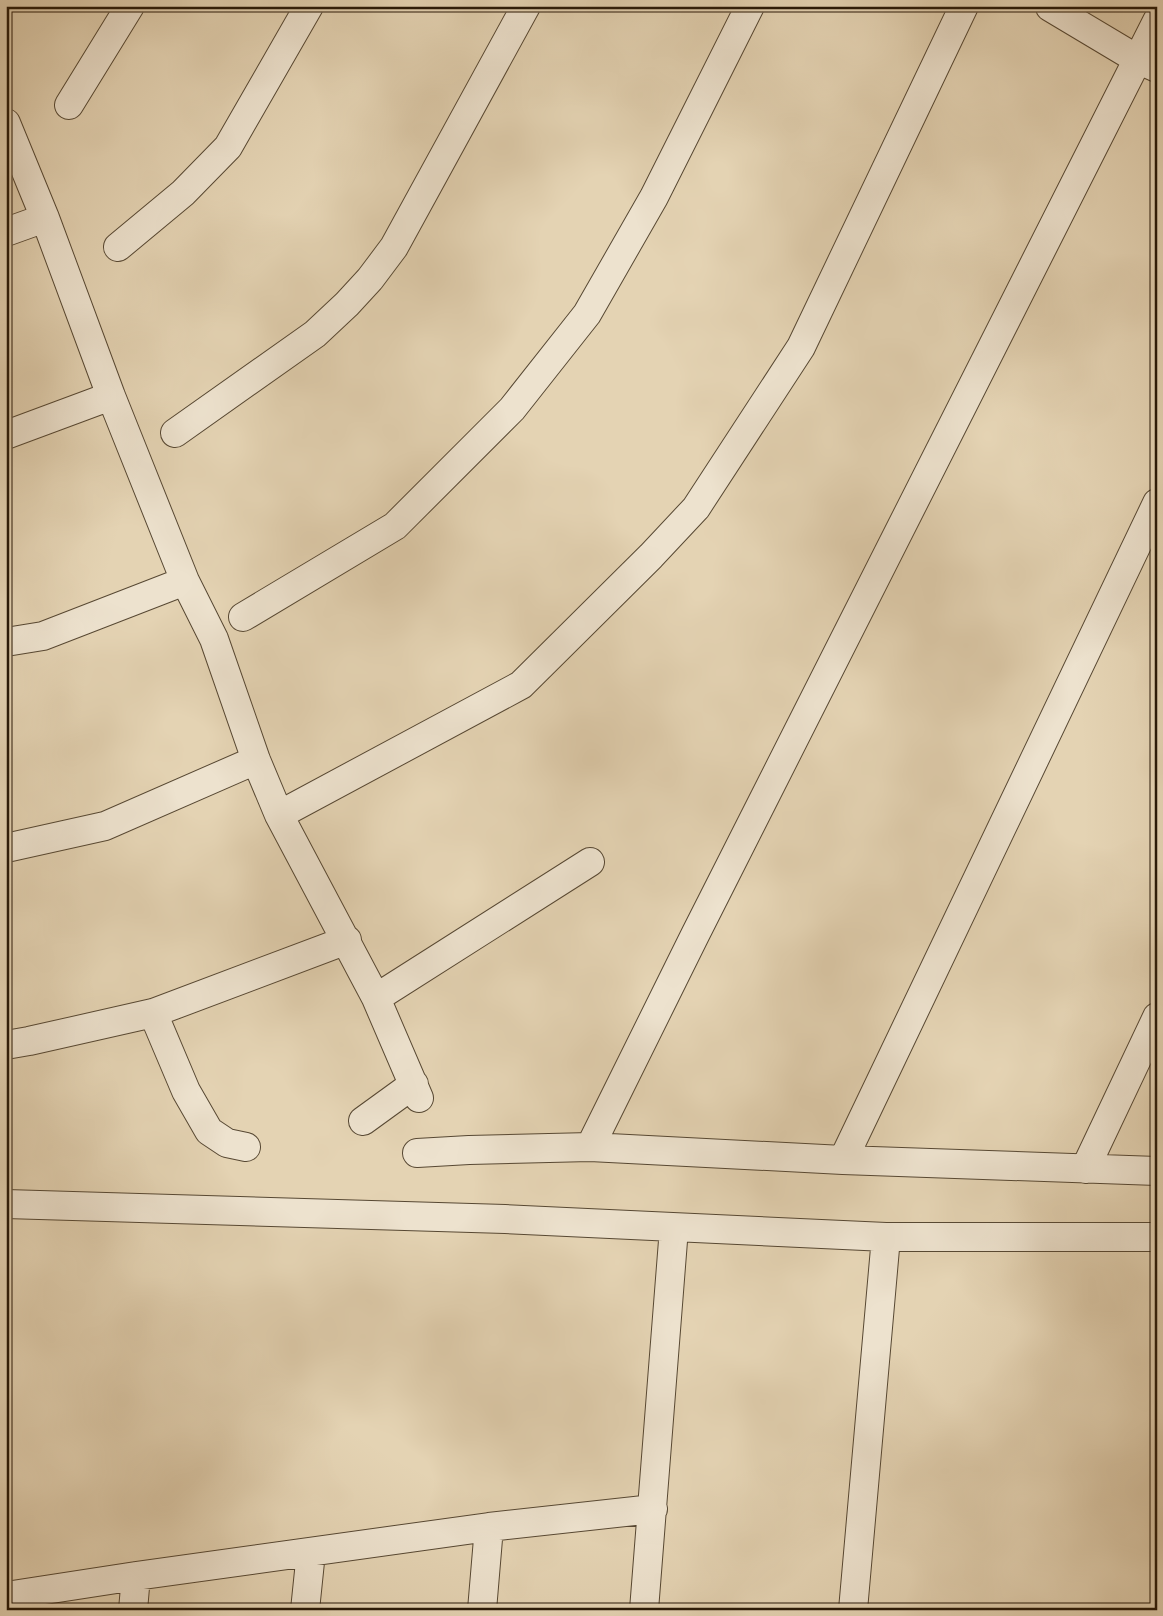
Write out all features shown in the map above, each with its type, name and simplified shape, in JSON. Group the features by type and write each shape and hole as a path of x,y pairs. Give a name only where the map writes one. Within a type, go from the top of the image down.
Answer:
{"street":[{"path":"69,105 130,6"},
{"path":"118,247 183,193 228,147 309,6"},
{"path":"175,433 315,334 370,279 394,247 526,6"},
{"path":"243,617 395,526 512,409 587,314 654,197 750,6"},
{"path":"279,815 520,685 651,556 696,508 801,348 964,6"},
{"path":"1050,7 1147,63"},
{"path":"590,1147 695,935 1147,63 1157,21"},
{"path":"6,122 45,218 111,396 185,581 214,639 256,760 279,815 347,940 376,998 416,1091 363,1121"},
{"path":"6,232 45,218"},
{"path":"6,435 111,396"},
{"path":"842,1160 1157,503"},
{"path":"6,642 43,636 185,581"},
{"path":"6,848 105,826 256,760"},
{"path":"376,998 590,862"},
{"path":"6,1045 153,1013 347,940"},
{"path":"153,1013 186,1091 209,1131 227,1143 246,1147"},
{"path":"1085,1169 1157,1017"},
{"path":"417,1153 590,1147 842,1160 1157,1171"},
{"path":"6,1204 495,1219 886,1237 1157,1236"},
{"path":"644,1610 674,1228"},
{"path":"853,1610 886,1237"},
{"path":"6,1596 489,1527 653,1510"},
{"path":"482,1610 489,1527"},
{"path":"306,1610 311,1552"},
{"path":"133,1610 136,1576"}]}
